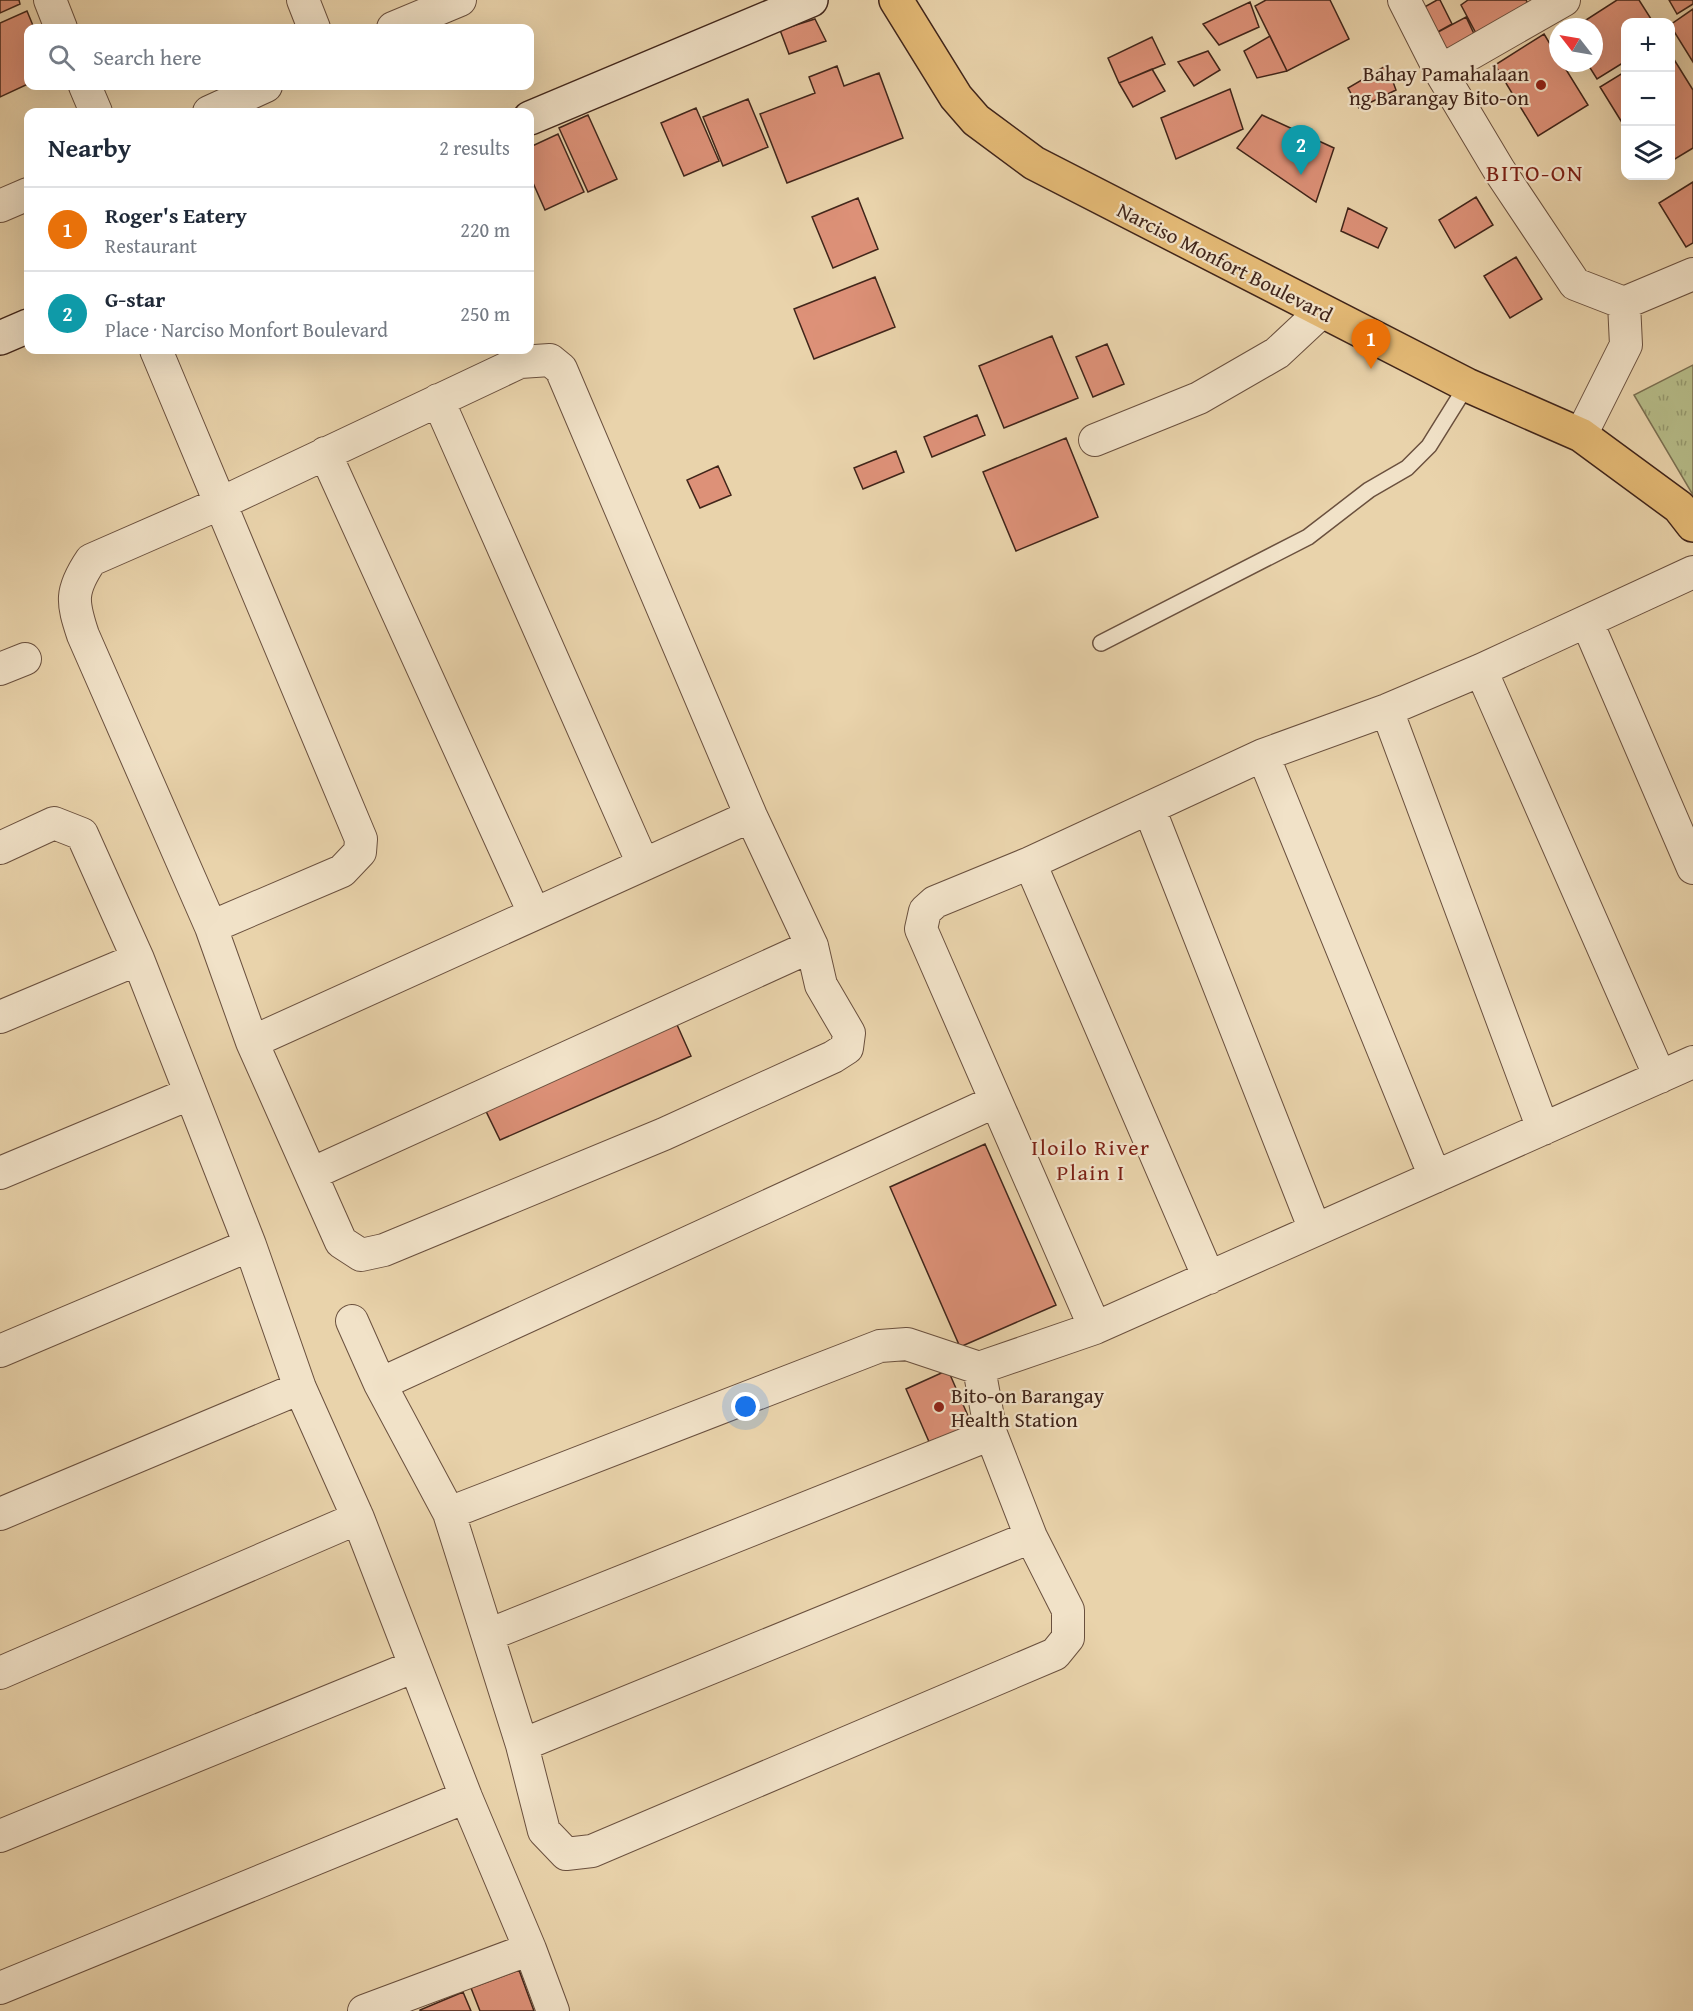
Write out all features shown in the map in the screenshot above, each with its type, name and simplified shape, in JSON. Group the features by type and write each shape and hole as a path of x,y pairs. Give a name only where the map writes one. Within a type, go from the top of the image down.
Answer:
{"main road":[{"name":"Narciso Monfort Boulevard","path":"896,0 956,97 976,120 1034,163 1467,385 1581,435 1679,507 1693,525"}],"street":[{"path":"50,0 59,24"},
{"path":"303,0 312,24"},
{"path":"403,24 460,0"},
{"path":"534,116 811,0"},
{"path":"1404,0 1440,71 1499,170 1575,284 1624,303 1693,274"},
{"path":"1440,71 1564,0"},
{"path":"87,90 94,108"},
{"path":"217,108 257,90"},
{"path":"0,206 24,196"},
{"path":"1581,435 1626,345 1624,303"},
{"path":"1095,440 1199,398 1277,353 1322,311"},
{"path":"0,338 24,329"},
{"path":"158,354 361,839 360,852 342,871 211,927"},
{"path":"550,360 561,369 751,816 812,946 821,985 849,1033 847,1048 833,1057 664,1134 384,1250 361,1255 342,1242 252,1042 211,927 83,635 74,607 78,579 91,560 219,504 520,362 550,360"},
{"path":"438,400 643,864"},
{"path":"326,453 534,914"},
{"path":"1095,1328 994,1102 921,929 925,911 935,902 1030,863 1263,755 1387,710 1481,670 1693,572"},
{"path":"1587,622 1693,868"},
{"path":"1481,670 1660,1077"},
{"path":"1387,710 1543,1129"},
{"path":"1263,755 1435,1177"},
{"path":"1149,808 1316,1230"},
{"path":"252,1042 751,816"},
{"path":"0,848 54,823 82,834 138,960 250,1245 300,1388 358,1518 466,1797 530,1949 553,2011"},
{"path":"1030,863 1209,1278"},
{"path":"311,1174 812,946"},
{"path":"0,1017 138,960"},
{"path":"449,1513 880,1346 908,1344 979,1368 1095,1328 1693,1062"},
{"path":"0,1173 189,1094"},
{"path":"380,1384 994,1102"},
{"path":"0,1351 250,1245"},
{"path":"352,1322 380,1384 449,1513 522,1745 544,1831 566,1854 592,1851 1055,1654 1068,1638 1068,1610 1031,1536 991,1434 979,1368"},
{"path":"0,1514 300,1388"},
{"path":"488,1635 991,1434"},
{"path":"0,1673 358,1518"},
{"path":"522,1745 1031,1536"},
{"path":"0,1836 416,1666"},
{"path":"0,1988 466,1797"},
{"path":"364,2011 530,1949"}],"lane":[{"path":"1101,643 1308,537 1369,490 1407,468 1429,446 1467,385"}],"green space":[{"path":"1693,365 1693,495 1634,395"}],"building":[{"path":"0,0 19,0 20,4 0,13"},
{"path":"1266,0 1330,0 1349,39 1287,71 1255,6"},
{"path":"1440,0 1452,24 1425,39 1412,14"},
{"path":"1468,0 1526,0 1530,7 1478,37 1461,5"},
{"path":"1617,0 1639,0 1650,18 1621,18 1621,64 1597,79 1593,72 1603,72 1603,18 1589,18"},
{"path":"1669,0 1693,0 1693,4 1677,14"},
{"path":"1250,2 1259,27 1219,45 1203,24"},
{"path":"1693,9 1693,62 1675,33 1675,22"},
{"path":"27,11 32,24 24,24 24,86 0,97 0,23"},
{"path":"1466,17 1476,38 1439,57 1425,39"},
{"path":"815,19 826,41 789,54 780,30"},
{"name":"Bahay Pamahalaan ng Barangay Bito-on","path":"1544,34 1549,42 1549,72 1568,72 1588,105 1538,136 1495,65"},
{"path":"1270,36 1287,71 1257,78 1244,51"},
{"path":"1152,37 1165,64 1119,83 1108,58"},
{"path":"1208,51 1220,70 1194,86 1178,62"},
{"path":"1675,61 1693,90 1693,148 1675,159"},
{"path":"1387,65 1396,90 1359,108 1348,88"},
{"path":"837,66 844,86 879,73 903,138 787,183 760,114 815,93 809,77"},
{"path":"1152,69 1165,91 1133,107 1119,83"},
{"path":"1621,74 1621,121 1600,87"},
{"path":"1230,89 1243,129 1176,159 1161,118"},
{"path":"748,99 768,147 723,166 703,117"},
{"path":"696,108 719,161 684,176 661,123"},
{"path":"588,115 617,179 588,192 559,128"},
{"path":"1262,115 1334,148 1316,202 1237,148"},
{"path":"558,134 584,192 545,210 534,185 534,145"},
{"path":"1693,182 1693,243 1686,247 1659,203"},
{"path":"1476,197 1493,225 1455,248 1439,220"},
{"path":"858,198 878,249 833,268 812,217"},
{"path":"1348,208 1387,228 1378,248 1341,231"},
{"path":"1516,257 1542,299 1510,318 1484,276"},
{"path":"875,277 895,327 814,359 794,309"},
{"path":"1052,336 1078,398 1004,428 979,366"},
{"path":"1107,344 1124,384 1093,397 1076,357"},
{"path":"977,415 985,435 932,457 924,437"},
{"path":"1066,438 1098,517 1016,551 983,472"},
{"path":"896,451 904,472 863,489 854,468"},
{"path":"718,466 731,495 700,508 687,480"},
{"path":"674,1018 691,1056 500,1140 482,1103"},
{"path":"985,1144 1056,1305 960,1347 890,1187"},
{"name":"Bito-on Barangay Health Station","path":"948,1370 972,1425 930,1444 906,1389"},
{"path":"519,1970 534,2011 480,2011 471,1988"},
{"path":"463,1992 471,2011 420,2011 420,2010"}],"place":[{"name":"Bahay Pamahalaan ng Barangay Bito-on","path":"1541,85"},
{"name":"G-star","path":"1301,175"},
{"name":"Roger's Eatery","path":"1371,369"},
{"name":"Bito-on Barangay Health Station","path":"939,1407"}],"district":[{"name":"BITO-ON","path":"1535,172"},
{"name":"Iloilo River Plain Ⅰ","path":"1091,1160"}]}
